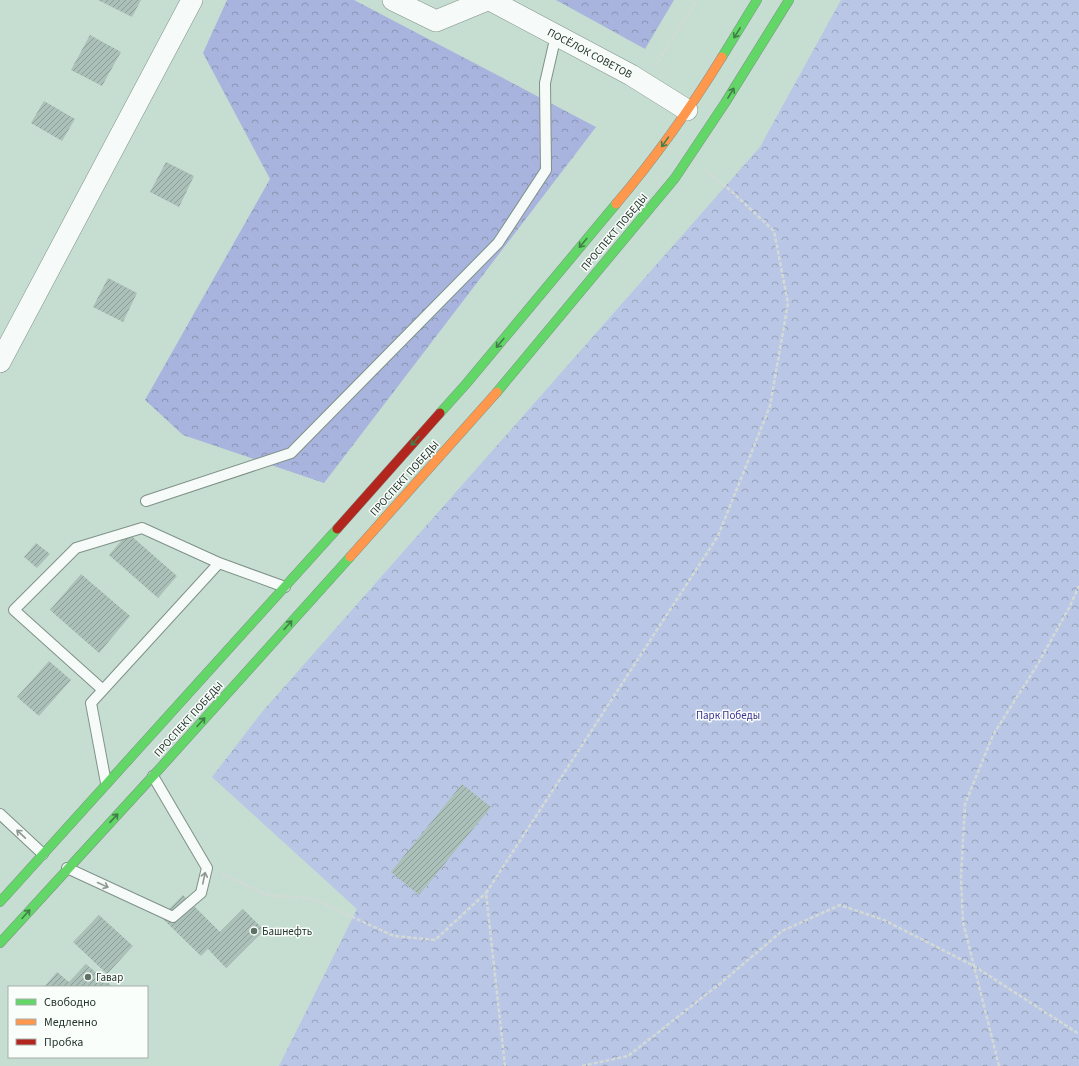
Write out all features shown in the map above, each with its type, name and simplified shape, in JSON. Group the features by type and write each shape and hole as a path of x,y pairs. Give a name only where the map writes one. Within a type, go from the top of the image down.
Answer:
{"main road":[{"name":"ПРОСПЕКТ ПОБЕДЫ","path":"1,899 285,587 466,384 646,169 690,112 757,0"},
{"name":"ПРОСПЕКТ ПОБЕДЫ","path":"0,943 67,868 153,776 490,400 675,178 689,157 707,124 790,0"}],"street":[{"path":"0,362 192,0"},
{"path":"393,0 436,21 489,0"},
{"name":"ПОСЁЛОК СОВЕТОВ","path":"489,0 644,83 690,112"}],"lane":[{"path":"146,501 291,453 498,243 546,170 545,83 556,35"},
{"path":"103,690 14,610 76,548 142,528 219,563 285,587"},
{"path":"106,785 91,703 219,563"},
{"path":"67,868 173,917 201,893 207,868 153,776"},
{"path":"0,814 43,854"}],"path":[{"path":"644,83 697,0"},
{"path":"207,868 268,895 313,899 394,936 435,940 486,893 718,536 770,406 788,303 774,231 730,190 689,157"},
{"path":"999,1066 963,922 961,877 965,804 993,735 1036,667 1069,608 1079,586"},
{"path":"486,893 505,1066"},
{"path":"582,1066 628,1056 722,982 782,931 840,905 884,920 974,966 1079,1034"}],"green space":[{"path":"227,0 354,0 596,127 324,483 183,435 145,400 270,179 203,53"},
{"path":"556,0 674,0 645,49"},
{"name":"Парк Победы","path":"841,0 1079,0 1079,1066 279,1066 357,909 212,777 262,712 760,147"}],"building":[{"path":"98,0 141,0 132,17"},
{"path":"90,35 121,52 102,86 71,70"},
{"path":"44,101 75,119 62,141 31,123"},
{"path":"166,162 194,176 179,207 150,192"},
{"path":"108,278 137,293 123,322 93,307"},
{"path":"128,533 177,576 158,598 109,555"},
{"path":"36,543 50,554 37,568 24,557"},
{"path":"81,574 130,616 99,653 50,610"},
{"path":"49,661 71,680 39,716 17,697"},
{"path":"462,784 491,807 419,895 391,872"},
{"path":"183,895 220,932 243,909 264,930 226,968 208,949 201,956 161,917"},
{"path":"99,915 133,946 107,974 73,942"},
{"name":"Гавар","path":"86,964 112,986 45,986 57,972 69,982"}],"traffic: fast":[{"path":"722,57 757,0"},
{"path":"497,392 675,178 725,103 789,0"},
{"path":"440,413 466,384 616,204"},
{"path":"0,902 337,529"},
{"path":"0,943 350,557"}],"traffic: slow":[{"path":"616,204 672,133 722,57"},
{"path":"350,557 497,392"}],"traffic: jam":[{"path":"337,529 440,413"}],"place":[{"name":"Башнефть","path":"254,931"},
{"name":"Гавар","path":"88,977"}]}
